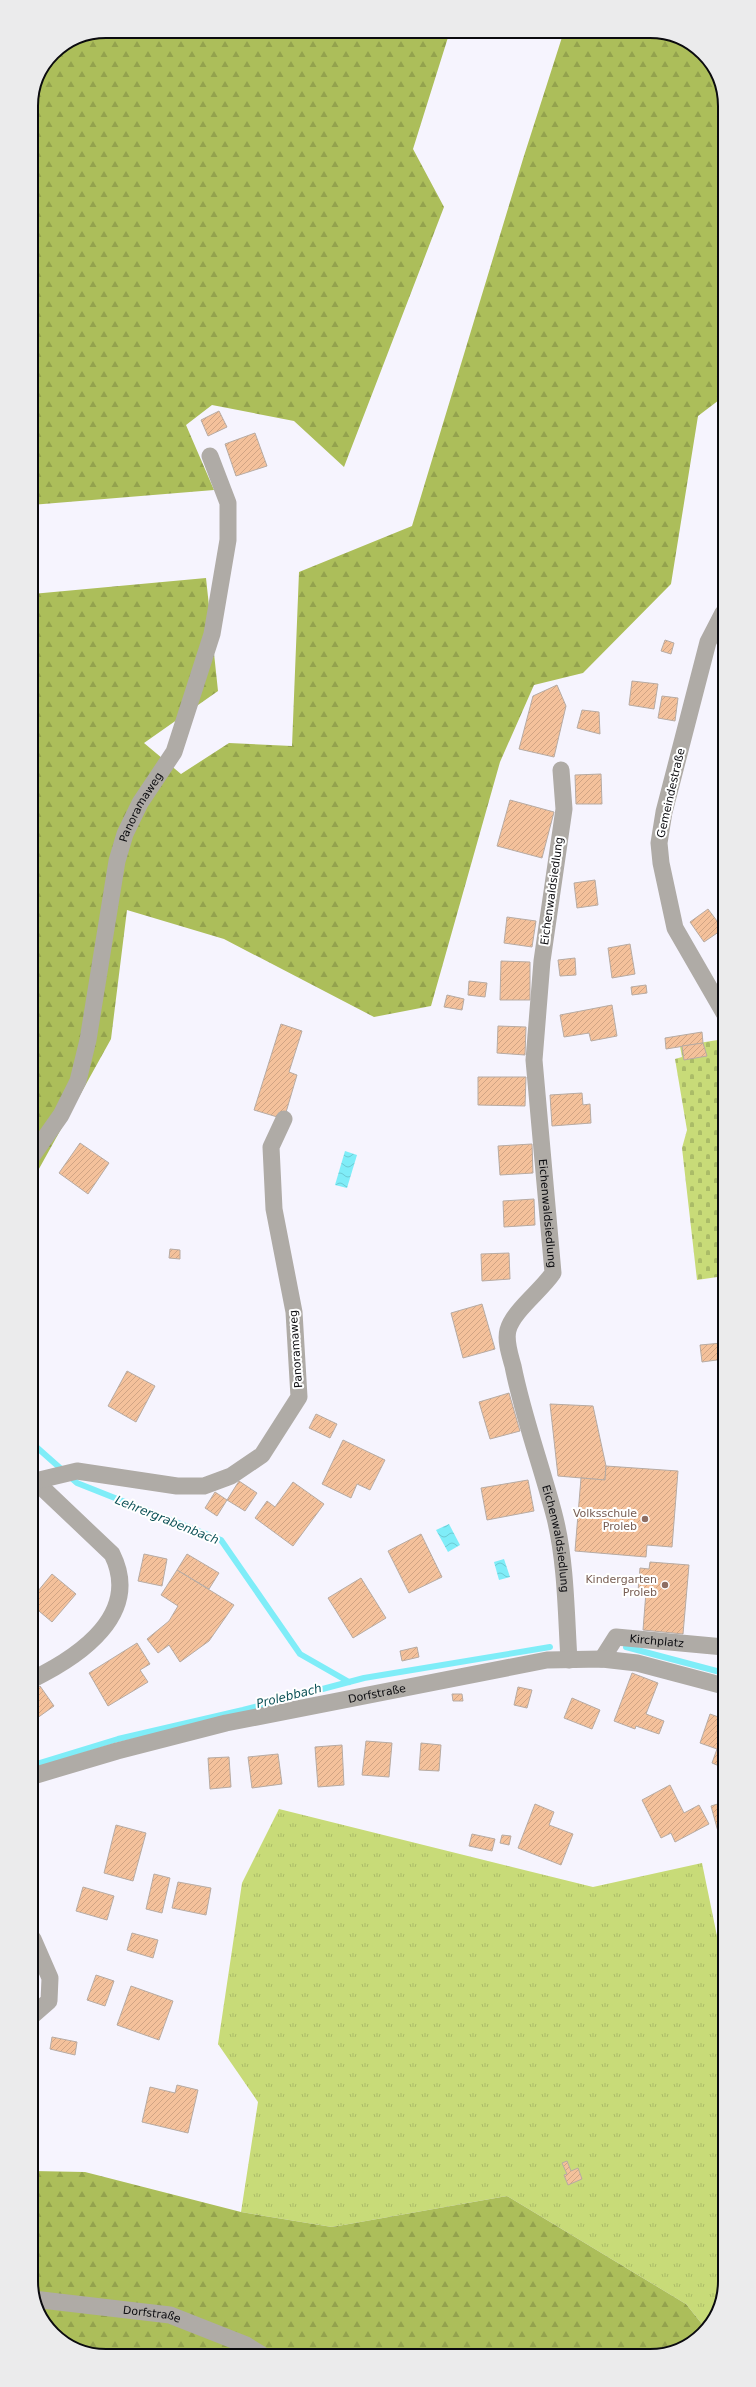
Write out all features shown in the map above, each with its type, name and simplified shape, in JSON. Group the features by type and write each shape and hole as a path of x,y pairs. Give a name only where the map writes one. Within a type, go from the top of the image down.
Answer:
{"street":[{"name":"Panoramaweg","path":"38,1148 61,1115 78,1081 90,1032 117,861 125,834 140,803 174,752 212,634 228,540 228,503 210,456"},
{"name":"Gemeindestraße","path":"718,623 708,642 664,812 659,843 661,863 675,928 718,1003"},
{"name":"Eichenwaldsiedlung","path":"561,770 564,809 542,961 534,1060 553,1273 544,1287 517,1314 508,1330 508,1345 516,1384 555,1518 561,1552 569,1660"},
{"name":"Panoramaweg","path":"38,1480 77,1471 177,1486 204,1486 231,1476 262,1455 299,1398 294,1312 274,1209 271,1147 284,1119"},
{"name":"Panoramaweg","path":"38,1480 112,1554 119,1568 120,1589 112,1616 97,1636 74,1656 38,1676"},
{"name":"Kirchplatz","path":"602,1659 616,1637 718,1646"},
{"name":"Dorfstraße","path":"38,1775 117,1751 226,1723 547,1660 602,1659 637,1663 718,1684"},
{"path":"38,1950 50,1978 49,2001 38,2011"},
{"name":"Dorfstraße","path":"40,2299 170,2315 246,2345 252,2349"}],"green space":[{"path":"106,38 448,38 413,149 444,207 344,467 294,421 212,405 186,425 214,490 38,504 38,106 39,93 49,68 68,49 93,39"},
{"path":"562,38 663,39 676,43 691,52 707,68 713,80 716,88 718,106 718,401 698,416 671,584 583,673 534,685 500,762 431,1006 374,1017 224,939 127,910 111,1039 38,1171 38,593 206,578 218,691 144,743 181,774 229,743 292,746 299,572 412,526 523,159"},
{"path":"718,1040 718,1277 697,1280 682,1148 687,1130 675,1059 682,1057 680,1046"},
{"path":"279,1809 593,1887 702,1863 718,1941 718,2281 717,2294 714,2303 711,2311 702,2324 686,2304 507,2196 332,2227 241,2212 258,2102 218,2044 242,1883"},
{"path":"38,2171 85,2172 241,2212 332,2227 507,2196 686,2304 702,2324 688,2338 680,2342 668,2347 650,2349 93,2348 72,2340 61,2332 47,2315 40,2299 38,2281"}],"water":[{"path":"345,1151 357,1155 347,1188 335,1185"},
{"path":"449,1524 460,1545 448,1552 436,1530"},
{"path":"504,1559 510,1577 499,1580 494,1562"}],"building":[{"path":"219,411 227,427 208,436 201,420"},
{"path":"255,433 267,466 236,476 225,444"},
{"path":"665,640 674,643 671,654 661,651"},
{"path":"632,681 658,684 654,709 629,705"},
{"path":"557,685 566,706 554,757 519,749 533,696"},
{"path":"662,696 678,698 675,721 658,718"},
{"path":"582,710 599,712 600,734 577,728"},
{"path":"601,774 602,804 576,804 575,775"},
{"path":"510,800 554,812 542,858 497,846"},
{"path":"595,880 598,905 577,908 574,883"},
{"path":"708,909 718,922 718,932 704,942 690,922"},
{"path":"507,917 536,921 532,947 504,943"},
{"path":"630,944 635,974 612,978 608,948"},
{"path":"575,958 576,975 560,976 558,960"},
{"path":"501,961 530,962 530,1000 500,1000"},
{"path":"469,981 487,983 485,997 468,995"},
{"path":"646,985 647,993 632,995 631,987"},
{"path":"447,995 464,999 462,1010 444,1007"},
{"path":"612,1005 617,1036 591,1041 589,1033 564,1037 560,1015"},
{"path":"281,1024 302,1031 289,1072 297,1075 284,1119 254,1110"},
{"path":"498,1026 526,1027 525,1055 497,1053"},
{"path":"702,1032 703,1043 666,1049 665,1038"},
{"path":"703,1043 707,1056 684,1060 682,1046"},
{"path":"478,1077 526,1077 525,1106 478,1105"},
{"path":"582,1093 583,1105 590,1104 591,1123 552,1126 550,1095"},
{"path":"80,1143 109,1163 88,1194 59,1173"},
{"path":"532,1144 533,1173 500,1175 498,1146"},
{"path":"534,1199 535,1225 504,1227 503,1201"},
{"path":"170,1249 180,1250 180,1259 169,1258"},
{"path":"509,1253 510,1279 482,1281 481,1254"},
{"path":"482,1304 495,1349 463,1358 451,1313"},
{"path":"718,1343 718,1360 702,1362 700,1345"},
{"path":"127,1371 155,1386 136,1422 108,1406"},
{"path":"509,1393 520,1431 490,1439 479,1402"},
{"path":"550,1404 593,1406 606,1466 605,1480 558,1476"},
{"path":"316,1414 337,1424 330,1438 309,1428"},
{"path":"343,1440 385,1460 370,1490 357,1484 351,1498 322,1484"},
{"path":"606,1466 678,1471 672,1547 647,1545 646,1557 575,1551 581,1478 605,1480"},
{"path":"528,1480 534,1511 487,1520 481,1488"},
{"path":"239,1481 257,1493 245,1511 227,1500"},
{"path":"293,1482 324,1504 293,1546 255,1518 267,1501 275,1507"},
{"path":"215,1492 227,1500 217,1516 205,1508"},
{"path":"421,1534 442,1577 409,1593 388,1551"},
{"path":"144,1554 167,1559 162,1586 138,1581"},
{"path":"187,1554 219,1573 209,1589 177,1570"},
{"path":"650,1562 689,1565 683,1634 643,1630 646,1592 638,1591 640,1568 649,1569"},
{"path":"177,1570 234,1605 209,1641 180,1662 169,1645 158,1653 147,1639 169,1621 178,1606 161,1595"},
{"path":"52,1574 76,1594 52,1622 38,1610 38,1591"},
{"path":"361,1578 386,1618 353,1638 328,1598"},
{"path":"137,1643 150,1664 140,1670 148,1682 108,1706 89,1673"},
{"path":"417,1647 419,1657 402,1661 400,1651"},
{"path":"632,1673 658,1683 646,1714 664,1721 659,1734 636,1726 635,1729 614,1721"},
{"path":"40,1686 54,1706 38,1717 38,1687"},
{"path":"518,1687 532,1690 527,1708 514,1705"},
{"path":"452,1694 462,1694 463,1701 453,1701"},
{"path":"572,1698 600,1710 592,1729 564,1718"},
{"path":"710,1714 718,1717 718,1766 712,1763 717,1749 700,1743"},
{"path":"366,1741 392,1743 389,1777 362,1775"},
{"path":"421,1743 441,1745 439,1771 419,1770"},
{"path":"342,1745 344,1785 318,1787 315,1747"},
{"path":"278,1754 282,1784 252,1788 248,1757"},
{"path":"229,1757 231,1787 210,1789 208,1758"},
{"path":"670,1785 684,1813 699,1805 709,1824 675,1842 671,1833 661,1838 642,1800"},
{"path":"535,1804 554,1812 549,1825 573,1834 561,1865 518,1848"},
{"path":"718,1804 717,1828 711,1806"},
{"path":"116,1825 146,1833 133,1881 104,1873"},
{"path":"472,1834 495,1839 492,1851 469,1846"},
{"path":"502,1835 511,1836 509,1845 500,1843"},
{"path":"154,1874 170,1878 162,1913 146,1909"},
{"path":"178,1882 211,1888 206,1915 172,1908"},
{"path":"83,1887 114,1896 107,1920 76,1911"},
{"path":"132,1933 158,1940 153,1958 127,1950"},
{"path":"96,1975 114,1981 105,2006 87,2000"},
{"path":"131,1986 173,2001 159,2040 117,2025"},
{"path":"52,2037 77,2042 75,2055 50,2049"},
{"path":"177,2085 198,2090 188,2133 142,2122 150,2087 175,2093"},
{"path":"567,2161 571,2171 578,2168 582,2179 568,2185 564,2175 567,2174 562,2163"}],"waterway":[{"name":"Lehrergrabenbach","path":"38,1448 77,1483 221,1540 300,1654 349,1682"},
{"name":"Prolebbach","path":"38,1763 118,1739 243,1710 364,1678 550,1647"},
{"name":"Prolebbach","path":"626,1647 718,1671"}],"place":[{"name":"Volksschule Proleb","path":"645,1519"},
{"name":"Kindergarten Proleb","path":"665,1585"}]}
